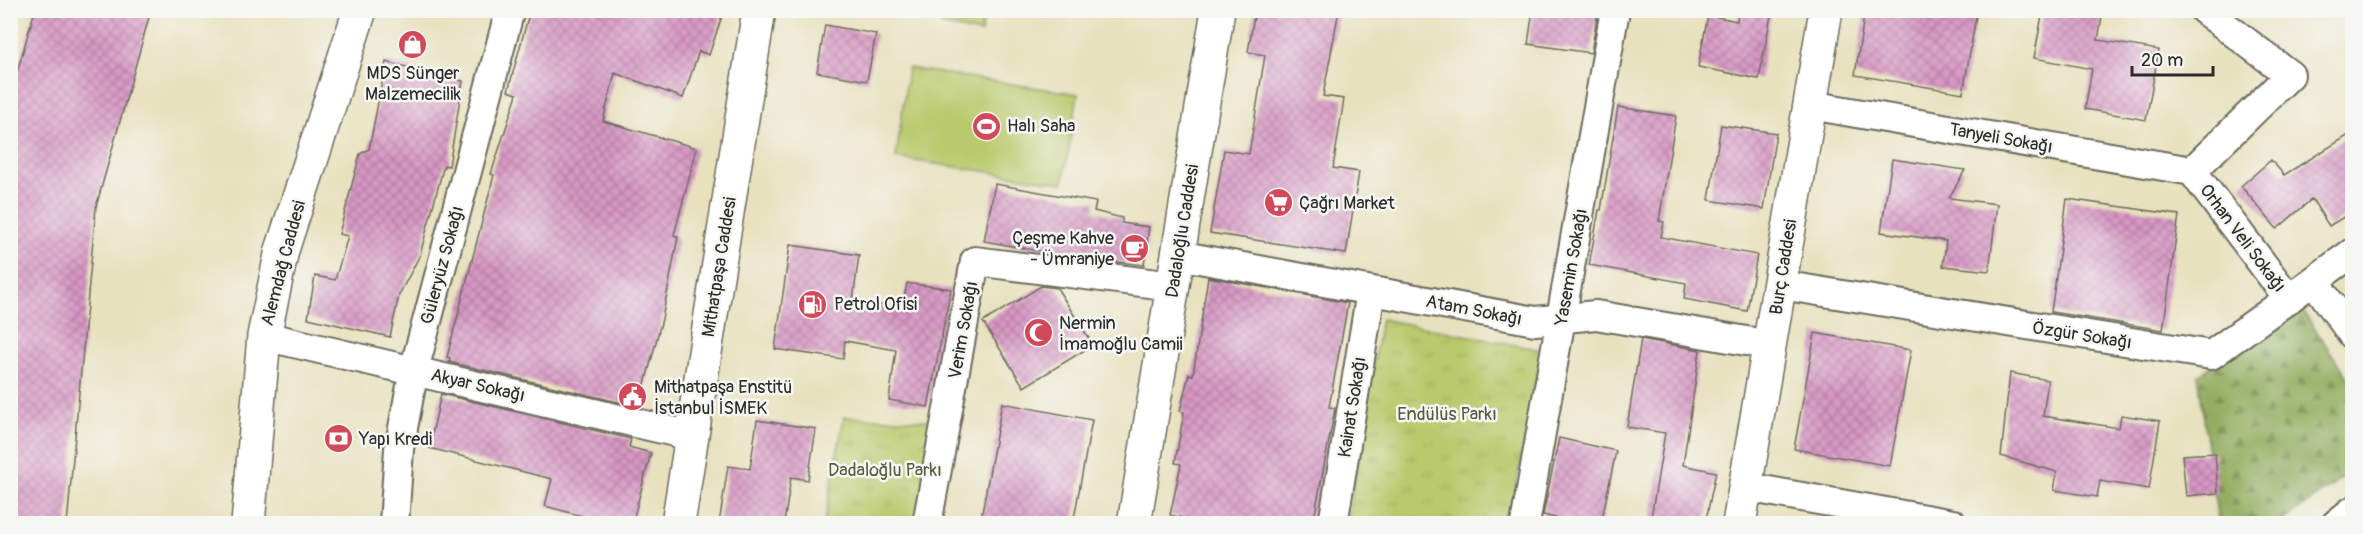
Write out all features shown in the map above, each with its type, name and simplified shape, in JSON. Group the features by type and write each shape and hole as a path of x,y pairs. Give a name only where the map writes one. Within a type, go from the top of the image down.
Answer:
{"main road":[{"name":"Alemdağ Caddesi","path":"248,524 264,336 282,250 360,10"},
{"name":"Mithatpaşa Caddesi","path":"678,524 759,10"},
{"name":"Dadaloğlu Caddesi","path":"1134,524 1218,10"},
{"name":"Burç Caddesi","path":"1739,524 1826,10"}],"street":[{"name":"Güleryüz Sokağı","path":"394,524 399,449 414,370 510,10"},
{"name":"Yasemin Sokağı","path":"1525,524 1615,10"},
{"name":"Orhan Veli Sokağı","path":"2204,10 2290,75 2192,171 2289,299"},
{"name":"Tanyeli Sokağı","path":"1810,105 2192,171"},
{"name":"Özgür Sokağı","path":"1781,285 2211,356 2352,253"},
{"name":"Verim Sokağı","path":"927,524 975,261 1175,271"},
{"name":"Atam Sokağı","path":"1175,271 1371,291 1535,321 1596,315 1770,345"},
{"name":"Orhan Veli Sokağı","path":"2314,281 2352,334"},
{"name":"Kainat Sokağı","path":"1333,524 1371,291"},
{"name":"Akyar Sokağı","path":"264,336 692,436"},
{"path":"1746,487 1953,524"},
{"path":"2336,524 2352,510"}],"green space":[{"path":"943,11 985,11 981,33 941,25"},
{"name":"Halı Saha","path":"908,68 1078,94 1063,183 896,158"},
{"path":"2300,307 2352,383 2352,470 2281,523 2218,523 2198,375"},
{"name":"Endülüs Parkı","path":"1381,319 1542,350 1509,523 1347,524"},
{"name":"Dadaloğlu Parkı","path":"844,417 946,421 928,513 899,523 824,524"}],"building":[{"path":"35,10 151,10 96,207 67,524 20,524 21,517 10,516 10,96"},
{"path":"530,10 724,10 709,55 699,51 683,98 615,73 603,121 697,148 674,235 678,237 662,319 639,407 449,362 450,358 447,357 494,175 491,174 517,94 508,91"},
{"path":"1255,10 1339,10 1323,96 1344,99 1333,168 1359,172 1346,254 1210,233 1224,150 1249,154 1265,55 1248,52"},
{"path":"1533,10 1598,10 1591,53 1528,44"},
{"path":"1738,10 1772,10 1759,79 1698,67 1708,15 1737,21"},
{"path":"1865,10 1977,10 1963,93 1855,75"},
{"path":"2043,10 2103,10 2098,40 2159,50 2146,120 2085,109 2092,69 2034,58"},
{"path":"825,25 876,34 867,81 817,72"},
{"path":"386,62 463,81 449,166 444,165 420,255 399,295 390,337 308,318 315,276 335,280 348,236 339,234 360,154 369,149"},
{"path":"1618,107 1676,116 1659,221 1664,222 1661,237 1757,255 1747,311 1684,299 1686,283 1589,265 1599,210 1601,210"},
{"path":"1721,125 1776,133 1764,209 1709,200"},
{"path":"2352,133 2352,212 2329,226 2312,199 2277,229 2241,186 2271,160 2284,175"},
{"path":"1892,159 1965,170 1949,198 1997,204 1989,271 1943,266 1946,241 1881,232"},
{"path":"995,184 1096,202 1094,211 1122,218 1122,223 1149,227 1144,265 1073,257 984,241"},
{"path":"2067,199 2179,215 2163,330 2051,312"},
{"path":"790,245 859,255 853,301 902,308 907,283 951,289 928,407 889,400 896,350 845,341 843,359 775,349"},
{"path":"1208,277 1348,303 1329,407 1335,408 1313,524 1209,524 1170,515 1181,464 1175,463 1184,412 1180,411 1189,374 1193,375"},
{"name":"Nermin İmamoğlu Camii","path":"1041,286 1057,288 1093,345 1024,387 983,322"},
{"path":"1815,333 1911,350 1890,466 1794,449"},
{"path":"1641,339 1700,350 1683,465 1716,472 1705,524 1650,524 1665,433 1627,427"},
{"path":"2010,373 2048,380 2043,416 2119,428 2121,415 2160,421 2149,489 2100,481 2097,497 2054,490 2057,472 2001,456"},
{"path":"441,394 631,439 629,447 651,453 632,524 612,524 545,506 552,479 429,448"},
{"path":"1002,403 1092,420 1073,524 980,524"},
{"path":"757,420 816,429 808,480 791,477 784,524 719,524 728,466 750,469"},
{"path":"1559,438 1616,451 1601,524 1580,524 1543,515"},
{"path":"2215,453 2218,493 2186,496 2182,455"}],"place":[{"name":"MDS Sünger Malzemecilik","path":"413,44"},
{"name":"Halı Saha","path":"986,126"},
{"name":"Çağrı Market","path":"1278,203"},
{"name":"Çeşme Kahve - Ümraniye","path":"1135,248"},
{"name":"Petrol Ofisi","path":"813,304"},
{"name":"Nermin İmamoğlu Camii","path":"1038,333"},
{"name":"Mithatpaşa Enstitü İstanbul İSMEK","path":"633,397"},
{"name":"Yapı Kredi","path":"338,439"}]}
